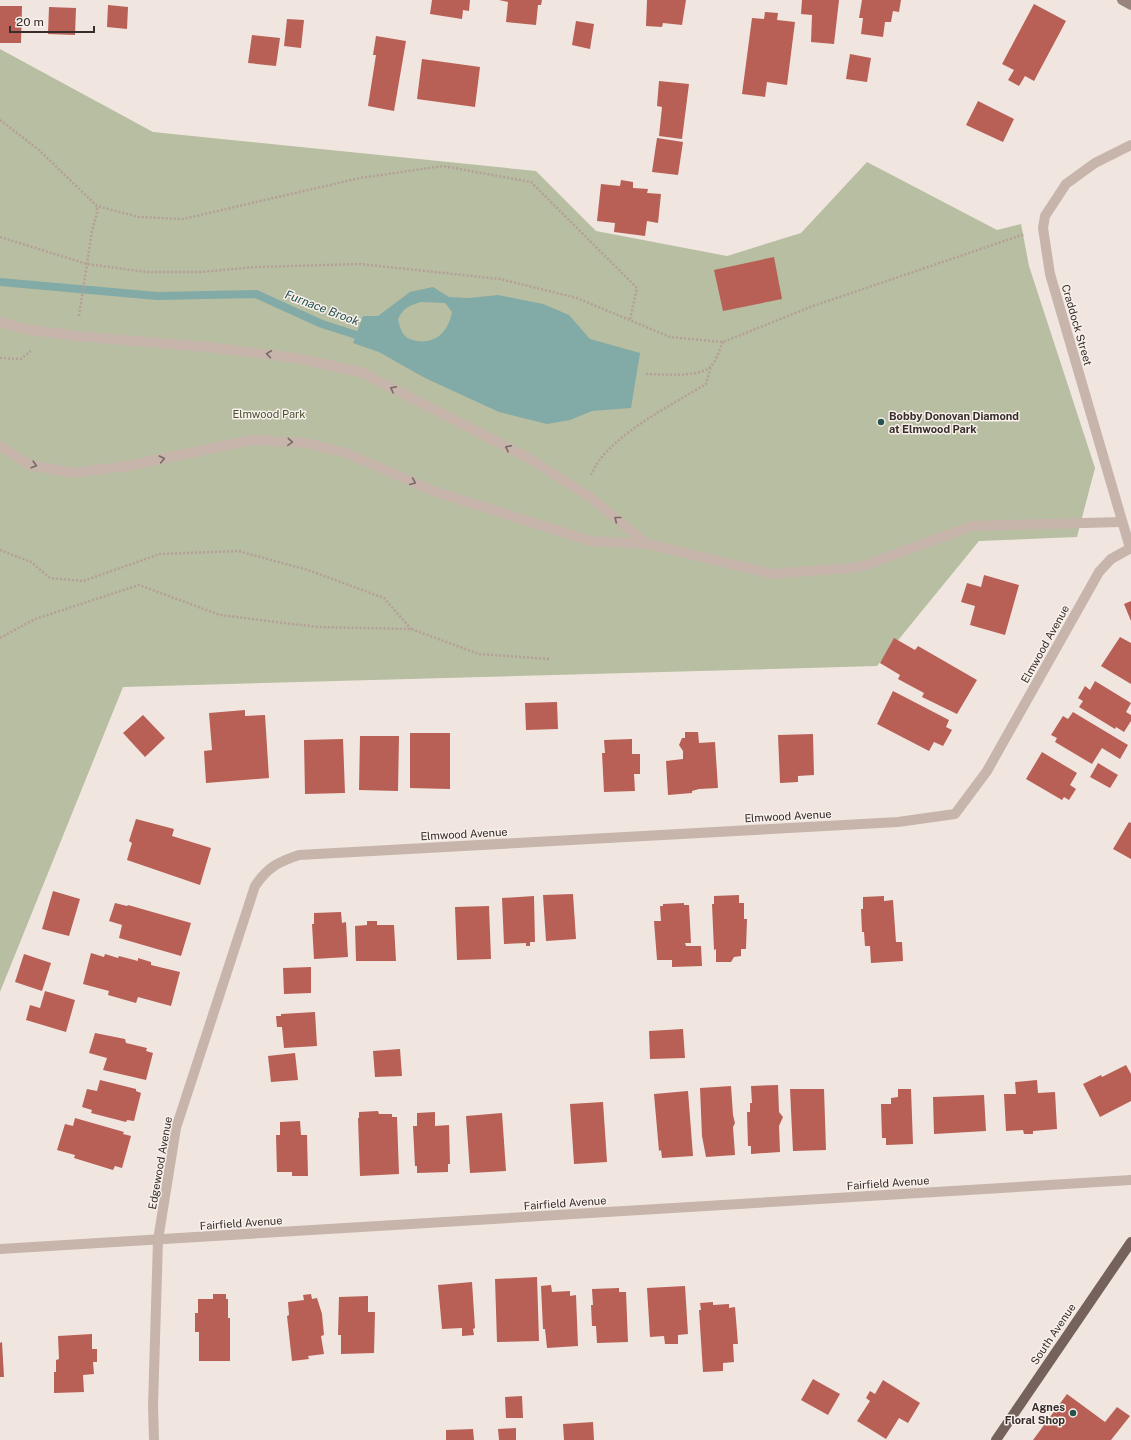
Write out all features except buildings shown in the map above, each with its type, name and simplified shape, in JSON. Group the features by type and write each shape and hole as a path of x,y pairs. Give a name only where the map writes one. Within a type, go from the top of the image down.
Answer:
{"main road":[{"name":"South Avenue","path":"996,1440 1131,1242"}],"street":[{"path":"1042,228 1045,216 1066,184 1094,163 1131,145"},
{"name":"Craddock Street","path":"1042,228 1050,274 1122,522 1131,548"},
{"path":"0,322 25,329 76,336 217,348 287,357 361,372 530,459 585,494 647,544"},
{"path":"0,446 30,465 74,473 127,466 252,440 306,443 346,453 433,491 591,541 647,544 773,574 860,567 972,526 1122,522"},
{"name":"Elmwood Avenue","path":"299,855 898,822 955,814 987,771 1099,572 1111,559 1131,548"},
{"name":"Edgewood Avenue","path":"154,1440 153,1406 158,1240 176,1128 255,886 264,873 279,861 299,855"},
{"name":"Fairfield Avenue","path":"0,1249 1131,1180"},
{"path":"1004,1428 1005,1440"}],"path":[{"path":"0,120 39,150 97,206 139,217 183,219 360,178 443,166 531,182 637,288 630,320"},
{"path":"80,310 97,206"},
{"path":"0,237 87,264 146,272 200,272 256,267 360,264 492,278 577,298 670,337 723,342 813,306 962,257 1042,228"},
{"path":"585,494 594,467 618,440 706,384 711,366 723,342"},
{"path":"0,358 20,359"},
{"path":"646,374 680,374 702,371 711,366"},
{"path":"0,550 31,562 50,578 83,581 160,554 238,551 308,570 384,598 411,629"},
{"path":"0,638 35,619 139,584 220,615 317,627 411,629 479,654 549,659"}],"green space":[{"name":"Elmwood Park","path":"0,49 153,132 536,171 596,231 727,256 801,233 867,162 997,230 1021,224 1029,266 1095,468 1077,537 979,541 877,666 123,687 0,992"}],"water":[{"path":"433,287 449,297 469,298 498,295 543,304 569,315 590,339 640,353 631,408 592,411 570,420 547,424 499,412 425,378 379,352 353,343 363,316 378,316 410,292","holes":["421,302 445,303 452,312 445,330 436,338 417,341 410,339 403,334 398,319 402,312 407,308 413,304"]}],"waterway":[{"name":"Furnace Brook","path":"0,282 157,296 256,294 322,324 366,338"}],"place":[{"name":"Bobby Donovan Diamond at Elmwood Park","path":"881,422"},
{"name":"Agnes Floral Shop","path":"1073,1413"}]}
